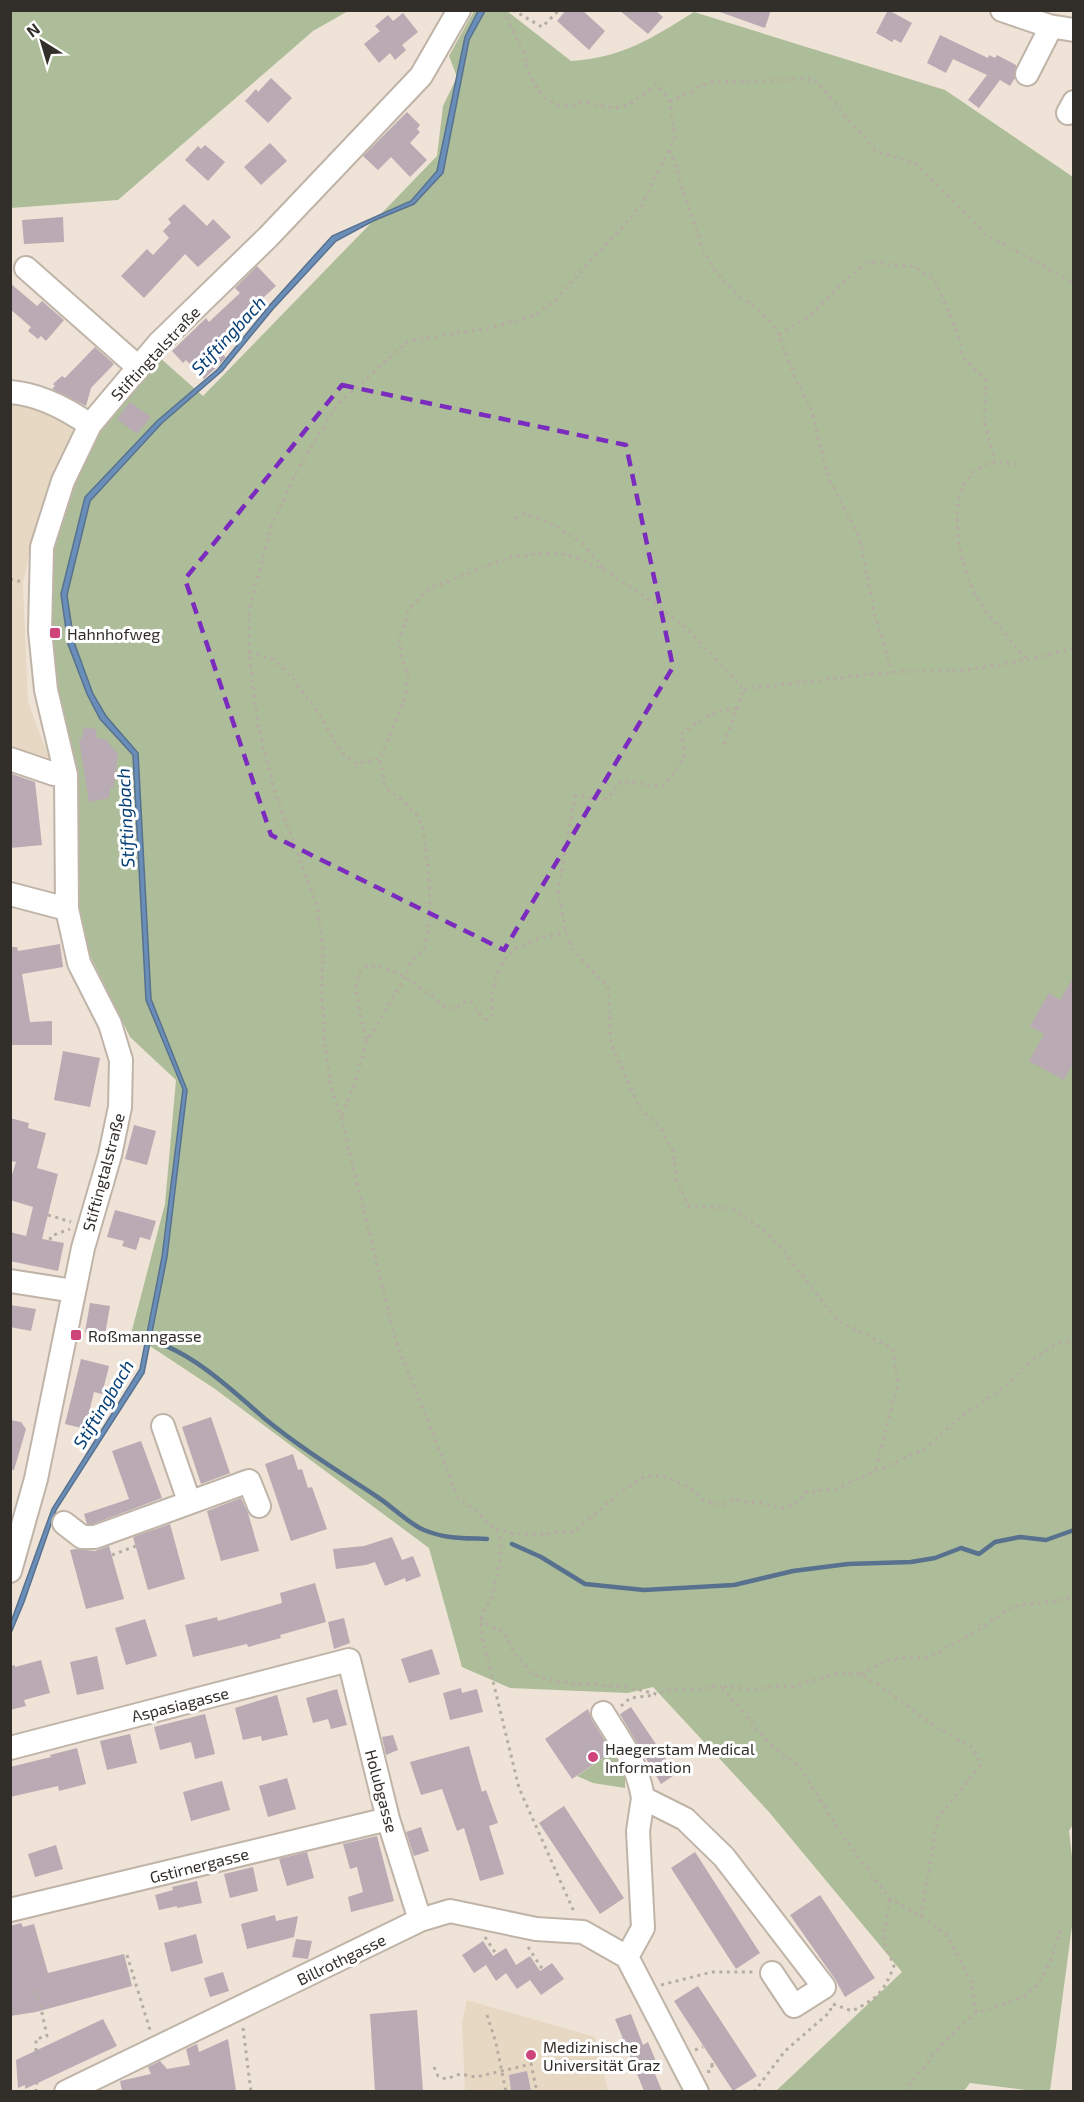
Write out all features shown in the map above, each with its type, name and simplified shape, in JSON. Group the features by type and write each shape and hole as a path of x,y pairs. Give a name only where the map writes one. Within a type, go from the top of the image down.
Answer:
{"street":[{"name":"Stiftingtalstraße","path":"10,1571 32,1517 39,1468 74,1291 120,1107 121,1060 110,1024 79,963 67,909 66,775 46,690 40,631 42,547 63,481 90,424 158,344 268,237 421,76 459,10"},
{"path":"1002,10 1062,28 1027,74"},
{"path":"26,268 138,367"},
{"path":"10,392 22,393 51,403 90,424"},
{"path":"10,759 54,774 66,775"},
{"path":"10,894 67,909"},
{"path":"10,1281 74,1291"},
{"path":"163,1426 189,1501"},
{"path":"32,1517 74,1523 82,1537 95,1537 249,1481 259,1506"},
{"name":"Aspasiagasse","path":"10,1748 349,1660"},
{"name":"Holubgasse","path":"349,1660 388,1819 420,1920"},
{"path":"603,1713 630,1755 639,1777 643,1798 638,1831 643,1928 627,1957 644,1989 703,2084"},
{"path":"643,1798 685,1819 724,1857 824,1987 794,2006 772,1973"},
{"name":"Gstirnergasse","path":"10,1910 388,1819"},
{"name":"Billrothgasse","path":"66,2091 107,2083 155,2049 420,1920 450,1911 536,1929 583,1932 627,1957"}],"path":[{"path":"503,10 525,56 534,84 545,98 557,105 569,106 584,102 615,108 630,104 657,84 670,102 675,137 670,150 642,206 555,300 534,316 490,328 408,340 337,405 299,466 271,526 249,612 249,653 258,727 272,781 317,905 323,949 322,994 325,1045 331,1087 341,1116 395,1339 458,1497 495,1528 501,1539 501,1556 492,1596 481,1618 482,1636 519,1788 583,1932"},
{"path":"513,10 542,27 559,10"},
{"path":"670,102 709,82 814,79 877,152 916,164 985,234 1074,284"},
{"path":"670,150 703,250 715,271 738,295 769,320 811,409 828,477 859,536 875,615 892,672"},
{"path":"778,335 810,316 843,282 869,262 915,267 935,280 959,337 962,356 986,381 984,420 995,462"},
{"path":"1017,465 995,462 974,470 961,489 957,514 965,570 977,598 1028,660"},
{"path":"515,518 524,514 557,526 583,544 606,571"},
{"path":"341,1116 355,1083 367,1041 391,997 405,977 411,962 425,947 430,919 429,874 423,828 418,817 404,801 388,790 384,782 380,758 405,698 408,676 399,640 409,608 428,589 513,556 556,553 574,557 606,571 686,628 744,689"},
{"path":"10,579 23,583"},
{"path":"744,689 892,672 959,671 1028,660 1074,648"},
{"path":"249,653 273,659 294,680 318,712 342,754 357,764 380,758"},
{"path":"724,744 744,689"},
{"path":"737,708 712,713 682,733 684,758 663,787 622,781 607,799 575,795 558,891 566,932 572,948 608,988 611,1044 640,1109 661,1129 673,1151 676,1178 689,1207 733,1208 773,1238 837,1320 892,1348 898,1383 875,1471"},
{"path":"367,1041 357,994 358,973 363,968 369,966 393,971 446,1007 456,1007 468,1000 486,1019 492,1014 491,994 498,968 506,956 518,947 566,932"},
{"path":"48,1215 74,1222 73,1227 51,1236 50,1240"},
{"path":"495,1528 510,1533 531,1535 575,1531 619,1493 645,1476 665,1477 687,1486 705,1502 722,1505 733,1500 782,1508 796,1504 805,1492 835,1489 927,1448 954,1422 1009,1383 1033,1359 1055,1345 1074,1339"},
{"path":"111,1555 136,1546"},
{"path":"861,1674 890,1659 929,1657 975,1632 1013,1606 1061,1600 1074,1596"},
{"path":"481,1618 488,1625 505,1632 514,1653 533,1675 558,1682 626,1688 657,1694"},
{"path":"603,1713 619,1708 630,1698 653,1696 671,1689 721,1686 750,1689 794,1686 839,1673 861,1674 882,1687 931,1724 973,1748 981,1765 938,1818 921,1916"},
{"path":"721,1686 770,1743 802,1770 844,1838 890,1899 921,1916 947,1935 971,1981 976,2013"},
{"path":"754,2091 785,2051 831,2012 829,2003 852,2011 871,2001 885,1988 894,1966 883,1939 890,1899"},
{"path":"904,2091 942,2044 976,2013 1023,1997 1037,1986 1052,1960 1062,1925"},
{"path":"127,1955 155,2049"},
{"path":"644,1989 712,1972 772,1973"},
{"path":"36,1990 46,2036 36,2040 36,2051"},
{"path":"239,2009 245,2036 250,2091"},
{"path":"487,2015 496,2043 506,2091"},
{"path":"703,2084 708,2069 714,2065 712,2060"},
{"path":"434,2067 438,2076 446,2079 460,2074 476,2077 531,2064 537,2091"},
{"path":"36,2091 37,2084"}],"highlighted area":[{"path":"342,385 626,445 673,667 504,950 271,835 185,579"}],"shaded area":[{"path":"11,392 79,417 50,478 23,583 28,702 49,758 11,746"},
{"name":"Medizinische Universität Graz","path":"467,2000 595,2037 608,2091 465,2092 462,2022"}],"green space":[{"path":"10,11 348,11 313,31 118,200 11,208"},
{"path":"474,11 478,11 465,37 457,76 449,56"},
{"path":"485,11 507,11 571,61 606,56 621,51 650,38 694,12 945,90 1073,177 1074,1823 1069,1831 1073,1865 1074,1911 1050,2091 970,2083 963,2092 776,2091 902,1972 769,1812 653,1687 628,1693 510,1688 462,1667 429,1548 215,1389 150,1346 167,1257 187,1090 151,999 139,787 146,1000 183,1089 162,1257 146,1344 131,1334 165,1204 176,1080 130,1037 81,937 74,870 77,767 61,762 42,547 97,418 111,418 159,357 203,396 373,221 414,204 443,173 469,40"},
{"path":"456,78 437,171 411,201 380,215 437,156 443,106"},
{"path":"615,1750 625,1764 625,1788 593,1783 577,1776"}],"water":[{"name":"Stiftingbach","path":"478,11 485,11 469,40 443,173 414,204 373,221 336,241 273,309 222,371 162,423 90,501 67,595 74,642 93,694 106,716 138,753 151,999 187,1090 167,1257 144,1373 56,1510 11,1633 11,1622 52,1509 140,1369 162,1257 183,1089 146,1000 133,755 100,719 87,694 68,644 61,594 85,497 157,421 218,369 269,306 332,236 411,201 437,171 465,37"}],"building":[{"path":"566,10 582,10 605,31 589,50 557,21"},
{"path":"619,10 655,10 663,17 648,34"},
{"path":"720,10 771,10 765,28 720,12"},
{"path":"888,10 912,23 901,43 894,39 892,42 876,33"},
{"path":"403,13 418,32 402,45 406,50 395,60 390,53 379,63 364,44 380,31 375,26 388,15 393,21"},
{"path":"940,35 988,58 989,55 995,58 997,55 1016,65 1015,78 1010,86 1000,80 979,108 968,100 987,75 953,59 946,73 927,63"},
{"path":"271,78 292,98 268,123 245,101 256,89 258,92"},
{"path":"407,112 420,125 417,129 420,132 410,143 427,160 410,177 391,157 378,170 363,156"},
{"path":"270,143 287,161 261,185 244,167"},
{"path":"205,145 225,162 208,181 185,160 198,146 201,149"},
{"path":"184,204 207,226 213,219 231,237 198,267 185,254 144,298 121,276 147,249 153,255 169,238 163,231 171,223 168,219"},
{"path":"63,217 64,242 24,244 22,220"},
{"path":"257,266 276,286 253,307 260,314 229,343 231,345 222,353 226,358 204,379 186,360 183,363 172,351 206,318 209,322 240,293 235,288"},
{"path":"10,283 37,306 42,301 64,320 46,341 41,336 38,339 28,331 31,327 10,309"},
{"path":"95,347 114,364 91,388 86,406 52,389 55,386 53,384 62,376 65,378"},
{"path":"130,402 151,417 137,434 117,419"},
{"path":"84,727 96,729 97,738 105,739 118,754 114,787 110,788 109,798 89,802 79,739 82,739"},
{"path":"12,774 35,782 42,845 10,848"},
{"path":"60,944 63,967 22,974 30,1022 52,1021 52,1045 10,1045 10,947 17,947 18,951"},
{"path":"1074,976 1074,1062 1064,1080 1029,1061 1044,1034 1030,1026 1049,993 1060,1000"},
{"path":"63,1051 100,1058 90,1107 54,1100"},
{"path":"10,1118 29,1123 28,1128 46,1133 37,1168 58,1174 42,1239 64,1243 58,1271 10,1261 10,1232 26,1236 33,1207 10,1200 10,1181 16,1162 10,1161"},
{"path":"134,1125 156,1131 147,1165 125,1159"},
{"path":"115,1210 156,1221 150,1240 140,1237 136,1250 122,1246 124,1241 107,1237"},
{"path":"90,1303 110,1306 105,1335 85,1332"},
{"path":"10,1305 36,1309 31,1331 10,1327"},
{"path":"81,1359 109,1366 102,1394 94,1392 85,1429 65,1424"},
{"path":"211,1417 230,1473 201,1484 182,1427"},
{"path":"10,1420 21,1422 26,1429 14,1470 10,1469"},
{"path":"141,1441 162,1498 93,1524 87,1524 84,1514 129,1499 112,1451"},
{"path":"293,1454 298,1470 302,1469 308,1488 312,1487 327,1529 291,1541 265,1464"},
{"path":"241,1498 248,1513 259,1551 221,1561 207,1511"},
{"path":"170,1524 185,1579 148,1590 133,1537"},
{"path":"392,1537 402,1560 413,1556 421,1576 406,1582 405,1578 385,1586 375,1562 336,1569 333,1549 364,1546"},
{"path":"109,1546 124,1599 86,1609 70,1550 95,1551"},
{"path":"315,1583 326,1622 248,1647 247,1644 193,1657 185,1625 217,1617 218,1621 282,1603 280,1593"},
{"path":"344,1618 350,1643 334,1649 328,1622"},
{"path":"145,1619 157,1656 126,1665 115,1628"},
{"path":"432,1649 440,1674 409,1683 401,1659"},
{"path":"97,1656 104,1689 77,1695 70,1662"},
{"path":"41,1660 50,1693 24,1700 26,1706 10,1710 10,1666 15,1665 15,1667"},
{"path":"461,1688 462,1693 477,1689 483,1712 450,1720 443,1693"},
{"path":"337,1689 347,1725 331,1729 328,1719 313,1723 306,1698"},
{"path":"277,1695 288,1735 262,1741 261,1736 243,1740 235,1708"},
{"path":"631,1707 676,1774 661,1784 620,1714"},
{"path":"588,1709 592,1720 612,1752 572,1779 545,1739"},
{"path":"205,1714 215,1754 195,1759 191,1742 160,1750 154,1727"},
{"path":"130,1734 137,1763 107,1770 100,1741"},
{"path":"393,1735 398,1750 386,1755 382,1737"},
{"path":"469,1746 482,1792 486,1790 498,1823 489,1826 504,1874 480,1881 464,1828 457,1831 442,1789 421,1795 410,1762"},
{"path":"77,1748 86,1784 59,1791 58,1786 10,1797 10,1767"},
{"path":"287,1778 296,1809 268,1817 259,1786"},
{"path":"222,1781 230,1810 191,1821 183,1792"},
{"path":"564,1806 624,1898 600,1914 539,1823"},
{"path":"421,1827 429,1851 414,1856 406,1832"},
{"path":"377,1836 394,1901 351,1912 348,1897 363,1892 357,1867 350,1869 343,1844"},
{"path":"56,1845 63,1869 35,1877 28,1854"},
{"path":"307,1852 314,1878 287,1886 279,1859"},
{"path":"695,1852 760,1953 736,1969 671,1868"},
{"path":"253,1867 258,1891 230,1898 224,1874"},
{"path":"197,1881 202,1903 159,1910 155,1895 173,1890 172,1887"},
{"path":"820,1895 875,1978 845,1997 790,1915"},
{"path":"275,1915 276,1921 298,1916 294,1937 247,1949 241,1924"},
{"path":"21,1923 23,1927 34,1924 48,1973 124,1954 132,1986 36,2012 10,2016 10,1926"},
{"path":"196,1934 203,1963 171,1972 164,1943"},
{"path":"296,1939 312,1941 308,1959 292,1957"},
{"path":"483,1941 493,1956 506,1948 516,1965 530,1956 540,1971 552,1963 564,1979 541,1995 530,1980 517,1989 506,1973 496,1981 486,1965 474,1973 462,1955"},
{"path":"223,1972 229,1991 210,1997 204,1978"},
{"path":"698,1986 757,2076 733,2091 674,2001"},
{"path":"417,2010 423,2091 375,2091 370,2014"},
{"path":"631,2014 643,2045 648,2042 658,2066 653,2069 662,2091 644,2091 615,2019"},
{"path":"103,2019 117,2046 25,2089 25,2085 18,2088 16,2060"},
{"path":"228,2039 236,2091 122,2091 120,2081 151,2074 148,2067 160,2061 167,2069 190,2065 186,2049 197,2044 199,2052"},
{"path":"527,2071 531,2091 511,2091 509,2075"}],"waterway":[{"path":"148,1340 179,1352 210,1372 291,1439 418,1527 447,1537 487,1539"},
{"path":"512,1544 541,1557 585,1584 644,1590 734,1585 793,1571 848,1564 911,1562 935,1558 961,1548 979,1554 995,1542 1020,1537 1046,1540 1074,1530"}],"place":[{"name":"Hahnhofweg","path":"55,633"},
{"name":"Roßmanngasse","path":"76,1335"},
{"name":"Haegerstam Medical Information","path":"593,1757"},
{"name":"Medizinische Universität Graz","path":"531,2055"}]}
